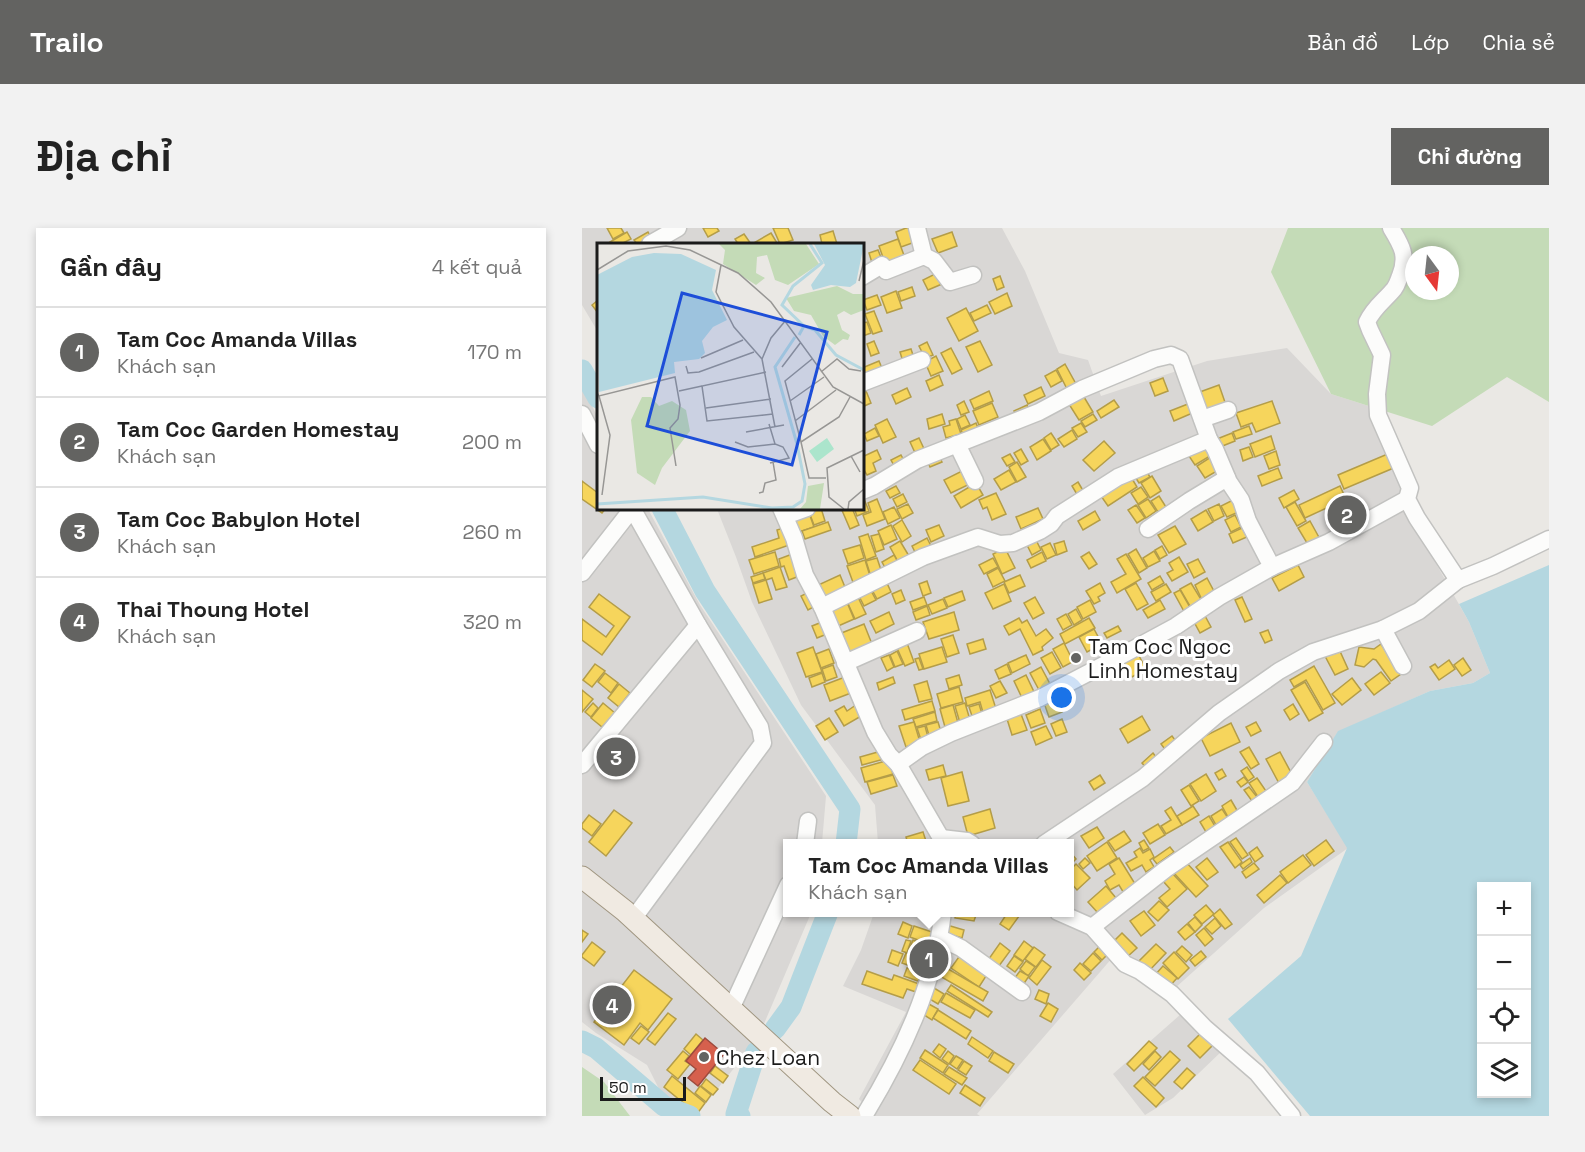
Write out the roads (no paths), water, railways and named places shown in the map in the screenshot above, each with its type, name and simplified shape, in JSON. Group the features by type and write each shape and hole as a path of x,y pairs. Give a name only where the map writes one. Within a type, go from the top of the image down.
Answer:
{"main road":[{"path":"582,877 633,919 850,1116"}],"street":[{"path":"655,243 678,228"},
{"path":"917,228 924,256"},
{"path":"1391,228 1400,242 1405,257 1404,266 1396,287 1370,314 1367,322 1382,355 1377,394 1378,415 1410,488 1407,500 1458,580"},
{"path":"864,276 882,265 886,271 924,256 934,261 950,282 973,275"},
{"path":"864,490 917,459 1039,412 1082,389 1143,363 1171,356 1180,359 1209,439 1272,567"},
{"path":"864,382 922,360"},
{"path":"1202,419 1228,410"},
{"path":"582,414 597,443"},
{"path":"822,607 923,558 978,537 1000,544 1013,543 1040,531 1051,524 1057,516 1118,477 1209,439"},
{"path":"957,444 975,481"},
{"path":"1148,529 1227,478"},
{"path":"898,764 922,747 951,733 1040,698 1176,626 1219,597 1272,567 1329,542 1407,500"},
{"path":"582,573 631,510"},
{"path":"633,510 698,625 760,727 763,743 633,919"},
{"path":"783,512 794,538 805,576 822,607 875,732 889,755 898,764 940,839"},
{"path":"1050,839 1143,778 1219,712 1279,670 1313,652 1383,629 1419,611 1458,580 1493,567 1549,539"},
{"path":"582,765 698,625"},
{"path":"1383,629 1403,666"},
{"path":"845,663 917,631"},
{"path":"1092,927 1166,869 1292,783 1324,742"},
{"path":"806,839 808,821"},
{"path":"731,1009 783,896"},
{"path":"864,1116 884,1083 926,986 940,938 942,917"},
{"path":"1069,917 1092,927 1125,964 1140,971 1172,994 1205,1028 1257,1073 1292,1116"},
{"path":"940,938 961,948 1022,992"}],"water":[{"path":"1549,565 1549,1116 1310,1116 1228,1019 1301,956 1347,848 1307,782 1338,731 1430,691 1473,683 1490,673 1459,604"}],"waterway":[{"path":"582,370 597,396"},
{"path":"663,510 705,591 850,809 847,839"},
{"path":"775,1029 791,1007 826,917"},
{"path":"582,1041 596,1048 664,1106 690,1116"},
{"path":"740,1116 736,1114 756,1052"}],"place":[{"name":"Tam Coc Garden Homestay","path":"1347,515"},
{"name":"Tam Coc Ngoc Linh Homestay","path":"1076,658"},
{"name":"Tam Coc Babylon Hotel","path":"616,757"},
{"name":"Tam Coc Amanda Villas","path":"929,959"},
{"name":"Thai Thoung Hotel","path":"612,1005"},
{"name":"Chez Loan","path":"704,1057"}]}
